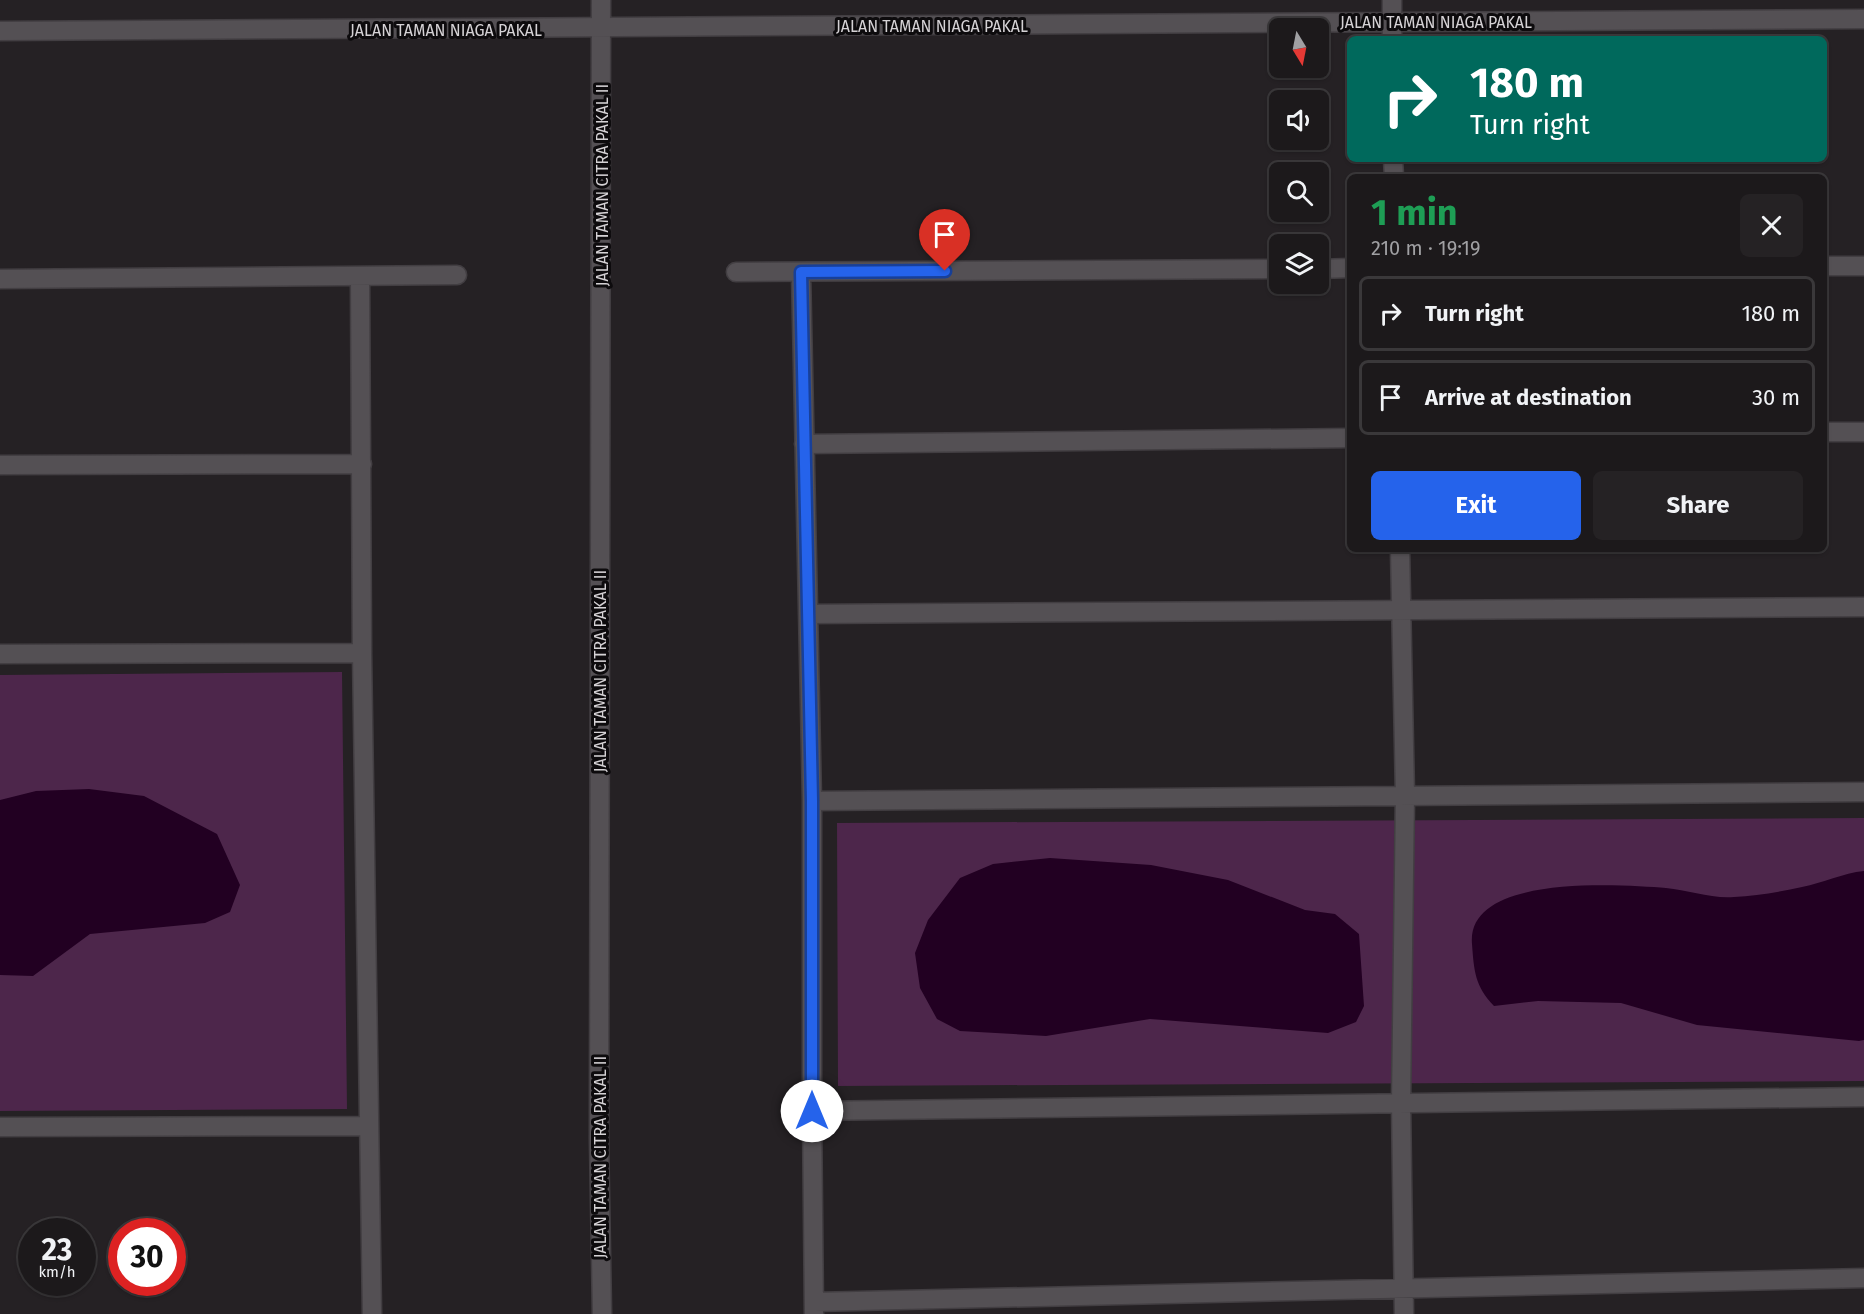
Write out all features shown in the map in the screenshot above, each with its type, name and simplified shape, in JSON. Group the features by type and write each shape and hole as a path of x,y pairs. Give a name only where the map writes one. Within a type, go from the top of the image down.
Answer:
{"street":[{"name":"JALAN TAMAN CITRA PAKAL II","path":"601,0 599,1139 602,1314"},
{"path":"1392,0 1392,31"},
{"name":"JALAN TAMAN NIAGA PAKAL","path":"0,31 602,29 1392,31 1864,19"},
{"path":"1827,266 1864,266"},
{"path":"1329,269 1347,268"},
{"path":"736,272 1269,269"},
{"path":"801,272 812,801 814,1308 1404,1288 1864,1278"},
{"path":"0,279 457,275"},
{"path":"360,276 362,653 372,1314"},
{"path":"1827,432 1864,432"},
{"path":"804,444 1347,438"},
{"path":"0,465 362,464"},
{"path":"1400,552 1405,796 1401,1103 1404,1314"},
{"path":"808,614 1864,607"},
{"path":"0,654 362,653"},
{"path":"812,801 1864,792"},
{"path":"812,1111 1864,1097"},
{"path":"0,1127 368,1126"}],"shaded area":[{"path":"342,672 347,1109 0,1111 0,675"},
{"path":"89,789 144,796 217,834 240,885 230,912 205,923 90,934 33,976 0,975 0,800 36,791"},
{"path":"1864,818 1864,1081 838,1086 837,823"},
{"path":"1050,858 1151,865 1228,880 1305,910 1335,914 1359,934 1364,1006 1356,1022 1328,1033 1150,1019 1046,1036 960,1031 937,1019 920,988 915,953 928,920 960,878 993,864"},
{"path":"1864,871 1864,1040 1697,1025 1621,1003 1538,1001 1494,1006 1479,985 1472,944 1477,921 1493,905 1519,894 1550,888 1616,885 1666,888 1717,897 1742,896 1794,889"}],"route":[{"path":"812,1111 812,801 801,272 945,271"}]}
